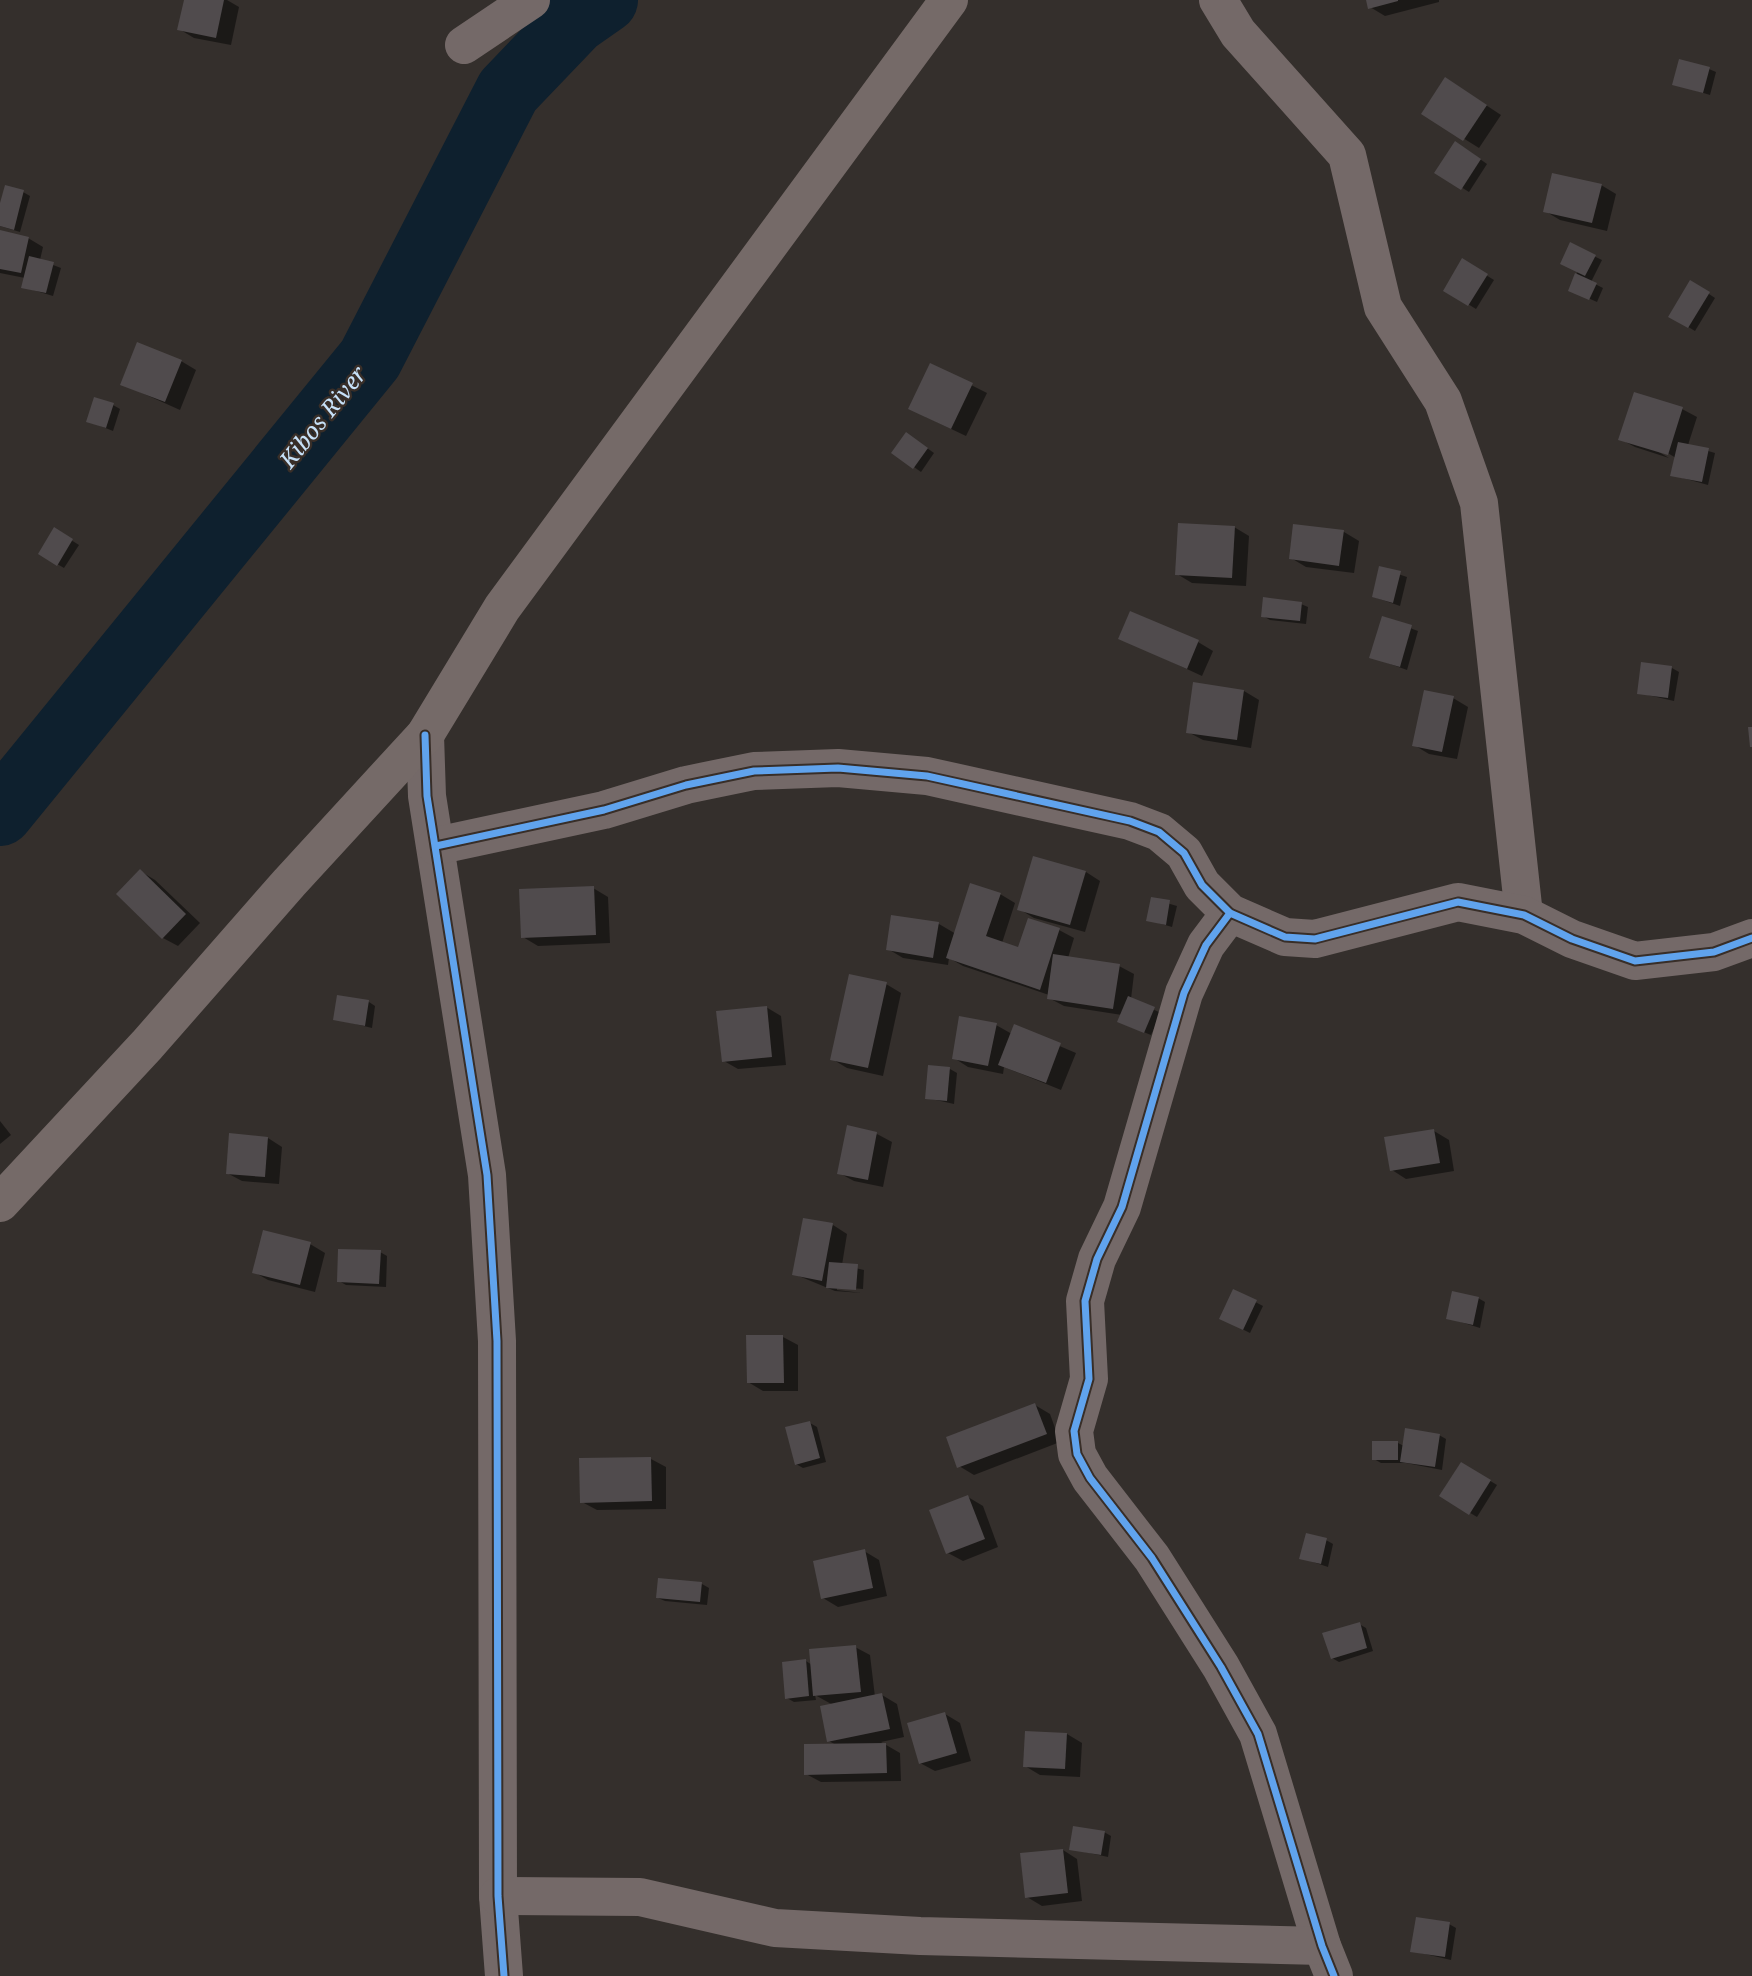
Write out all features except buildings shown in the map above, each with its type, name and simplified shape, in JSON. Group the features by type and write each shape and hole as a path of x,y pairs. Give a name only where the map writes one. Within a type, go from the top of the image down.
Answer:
{"main road":[{"path":"0,1203 147,1045 289,883 425,735 510,597 949,0"}],"street":[{"path":"464,45 531,0"},
{"path":"1218,0 1238,33 1347,155 1383,307 1443,401 1479,503 1524,915"},
{"path":"425,735 427,796 487,1175 497,1341 498,1896 504,1976"},
{"path":"436,846 604,810 685,785 754,771 850,769 927,776 1130,821 1159,832 1184,853 1202,885 1230,913 1285,937 1315,939 1458,902 1524,915 1572,939 1634,961 1714,952 1752,938"},
{"path":"498,1896 640,1898 775,1928 1328,1961 1258,1734 1152,1558 1090,1478 1077,1454 1074,1431 1088,1379 1085,1301 1094,1269 1122,1207 1184,993 1206,945 1230,913"}],"waterway":[{"name":"Kibos River","path":"0,813 370,359 508,91 575,21 605,0"}],"cycle path":[{"path":"425,735 427,796 487,1175 497,1341 498,1896 504,1976"},
{"path":"436,846 604,810 686,785 754,771 838,768 927,776 1130,821 1159,832 1184,853 1202,885 1230,913 1285,937 1315,939 1458,902 1524,915 1572,939 1635,961 1714,952 1752,938"},
{"path":"1230,913 1206,945 1184,993 1122,1207 1097,1259 1085,1301 1089,1379 1074,1431 1077,1454 1090,1478 1152,1558 1221,1667 1258,1734 1322,1946 1334,1976"}]}
